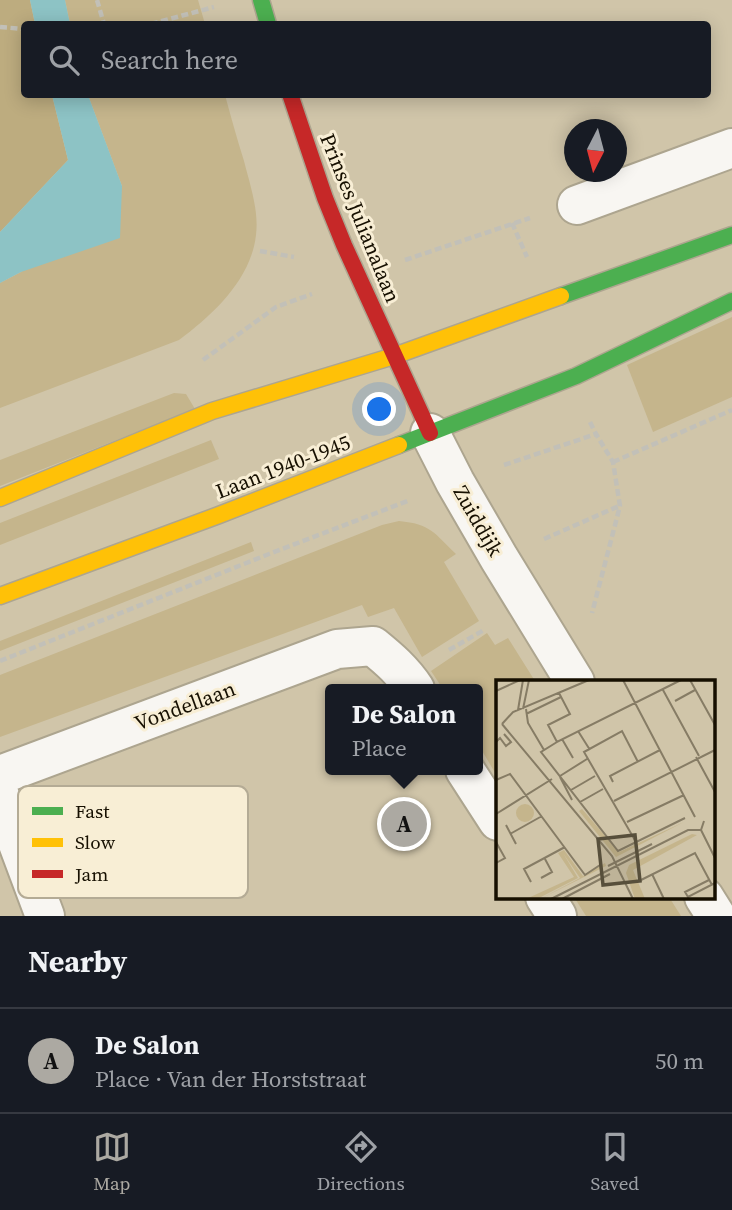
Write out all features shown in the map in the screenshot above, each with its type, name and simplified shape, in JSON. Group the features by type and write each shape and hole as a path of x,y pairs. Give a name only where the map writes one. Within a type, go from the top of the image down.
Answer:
{"main road":[{"path":"261,0 267,21"},
{"name":"Prinses Julianalaan","path":"291,98 325,198 394,356"},
{"path":"0,498 212,411 394,356 732,235"},
{"name":"Laan 1940-1945","path":"0,596 219,515 576,376 732,301"},
{"name":"Zuiddijk","path":"394,356 430,433"}],"street":[{"path":"577,205 732,148"},
{"name":"Zuiddijk","path":"430,433 499,558 574,680"},
{"name":"Vondellaan","path":"0,775 337,649 373,646 395,664 412,684"},
{"path":"468,775 496,818"},
{"path":"0,796 18,844"},
{"path":"38,898 45,916"},
{"path":"546,898 557,916"},
{"path":"705,898 716,916"}],"path":[{"path":"97,0 103,21"},
{"path":"162,21 195,12"},
{"path":"0,27 21,29"},
{"path":"200,362 276,307 512,223"},
{"path":"613,462 732,410"},
{"path":"0,660 455,482 596,434 613,462 620,506 575,680"}],"shaded area":[{"path":"0,0 30,0 34,21 21,21 21,98 53,98 68,160 0,232"},
{"path":"65,0 198,0 204,21 69,21"},
{"path":"89,98 226,98 251,188 257,226 253,251 239,281 205,319 179,340 0,408 0,283 21,272 122,186"},
{"path":"732,317 732,397 653,432 627,365"},
{"path":"174,393 186,394 195,409 0,486 0,460"},
{"path":"211,440 219,459 0,545 0,523"},
{"path":"399,521 425,527 456,554 444,562 479,621 422,657 394,608 368,617 362,605 0,737 0,675 382,525"},
{"path":"251,542 254,551 0,651 0,641"},
{"path":"487,633 495,645 508,638 534,680 496,680 496,774 483,752 483,684 440,684 431,671"},
{"path":"575,898 670,898 681,916 586,916"}],"water":[{"path":"30,0 65,0 69,21 34,21"},
{"path":"53,98 89,98 122,186 120,238 21,272 0,283 0,232 68,160"}],"traffic: fast":[{"path":"261,0 267,21"},
{"path":"561,296 732,235"},
{"path":"399,445 576,376 732,301"}],"traffic: slow":[{"path":"0,498 212,411 394,356 561,296"},
{"path":"0,596 399,445"}],"traffic: jam":[{"path":"291,98 344,245 430,433"}],"place":[{"name":"De Salon","path":"404,824"}]}
